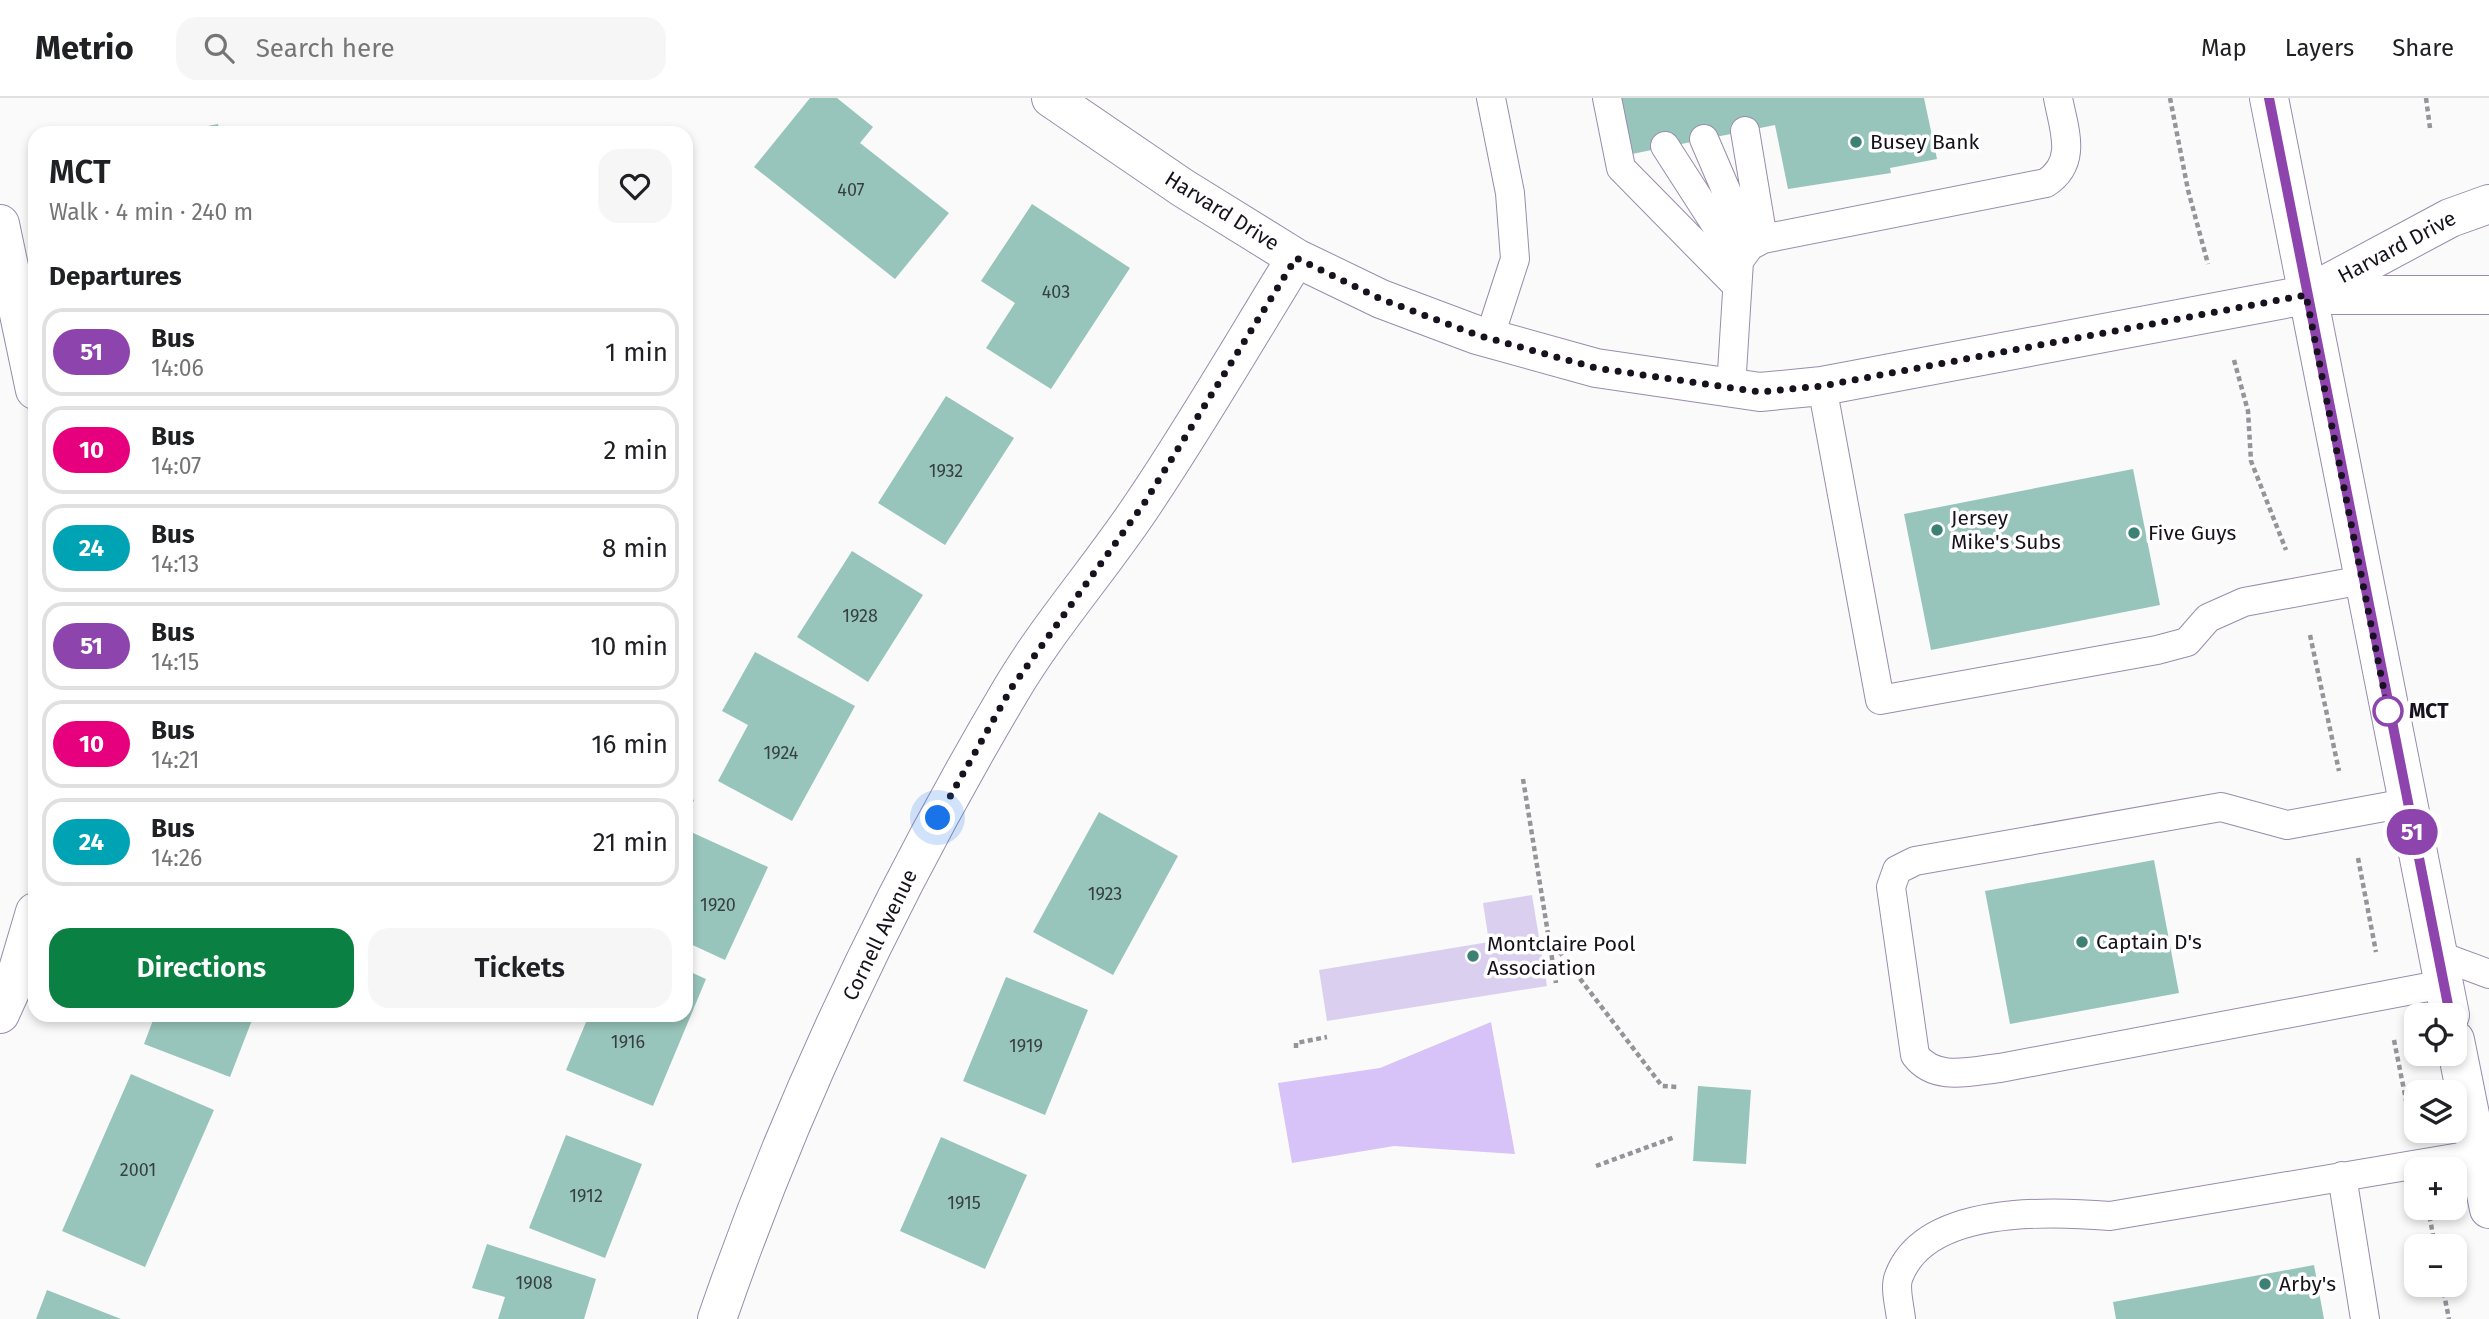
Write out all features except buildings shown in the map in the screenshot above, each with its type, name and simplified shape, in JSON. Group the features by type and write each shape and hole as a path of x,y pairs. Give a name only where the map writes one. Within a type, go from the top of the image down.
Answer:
{"street":[{"name":"Harvard Drive","path":"1051,98 1183,188 1296,258 1381,299 1489,339 1596,368 1760,392 1822,386 2306,295 2489,295"},
{"path":"2269,98 2444,985"},
{"name":"Harvard Drive","path":"2306,295 2450,218 2489,204"},
{"path":"0,224 28,357"},
{"name":"Cornell Avenue","path":"717,1319 741,1248 827,1041 926,840 1012,687 1145,502 1296,258"},
{"path":"0,1014 14,983 28,936"},
{"path":"2460,1066 2489,1209"}],"lane":[{"path":"1489,339 1516,258 1510,193 1491,98"},
{"path":"1607,98 1621,168 1747,258 2046,183 2057,176 2068,154 2058,98"},
{"path":"1731,388 1747,258 1745,131"},
{"path":"1704,139 1747,258"},
{"path":"1665,146 1747,258"},
{"path":"1822,386 1880,700 2157,650 2187,642 2208,618 2244,602 2363,580"},
{"path":"2406,803 2287,825 2221,807 1993,846 1906,865 1897,870 1891,887 1915,1055 1923,1066 1950,1074 2000,1068 2444,985 2489,974"},
{"path":"1901,1319 1897,1279 1912,1252 1937,1234 1991,1218 2051,1211 2110,1216 2478,1154"},
{"path":"2342,1176 2365,1319"}],"path":[{"path":"2426,98 2430,128"},
{"path":"1523,779 1556,983"},
{"path":"1548,936 1662,1086 1678,1087"},
{"path":"1296,1048 1296,1043 1327,1037"},
{"path":"1596,1166 1675,1137"},
{"path":"2445,1297 2449,1319"}],"shaded area":[{"name":"Montclaire Pool Association","path":"1532,895 1547,986 1327,1021 1319,970 1489,942 1483,903"},
{"path":"1491,1022 1515,1154 1394,1146 1292,1163 1278,1083 1380,1068"}],"bus line":[{"name":"51","path":"2269,98 2448,1003"}],"place":[{"name":"Busey Bank","path":"1856,142"},
{"name":"Jersey Mike's Subs","path":"1937,530"},
{"name":"Five Guys","path":"2134,533"},
{"name":"MCT","path":"2388,711"},
{"name":"Captain D's","path":"2082,942"},
{"name":"Montclaire Pool Association","path":"1473,956"},
{"name":"Arby's","path":"2265,1284"}],"route":[{"path":"938,818 1012,687 1145,502 1296,258 1381,299 1477,335 1596,368 1760,392 1822,386 2306,295 2388,711"}]}
